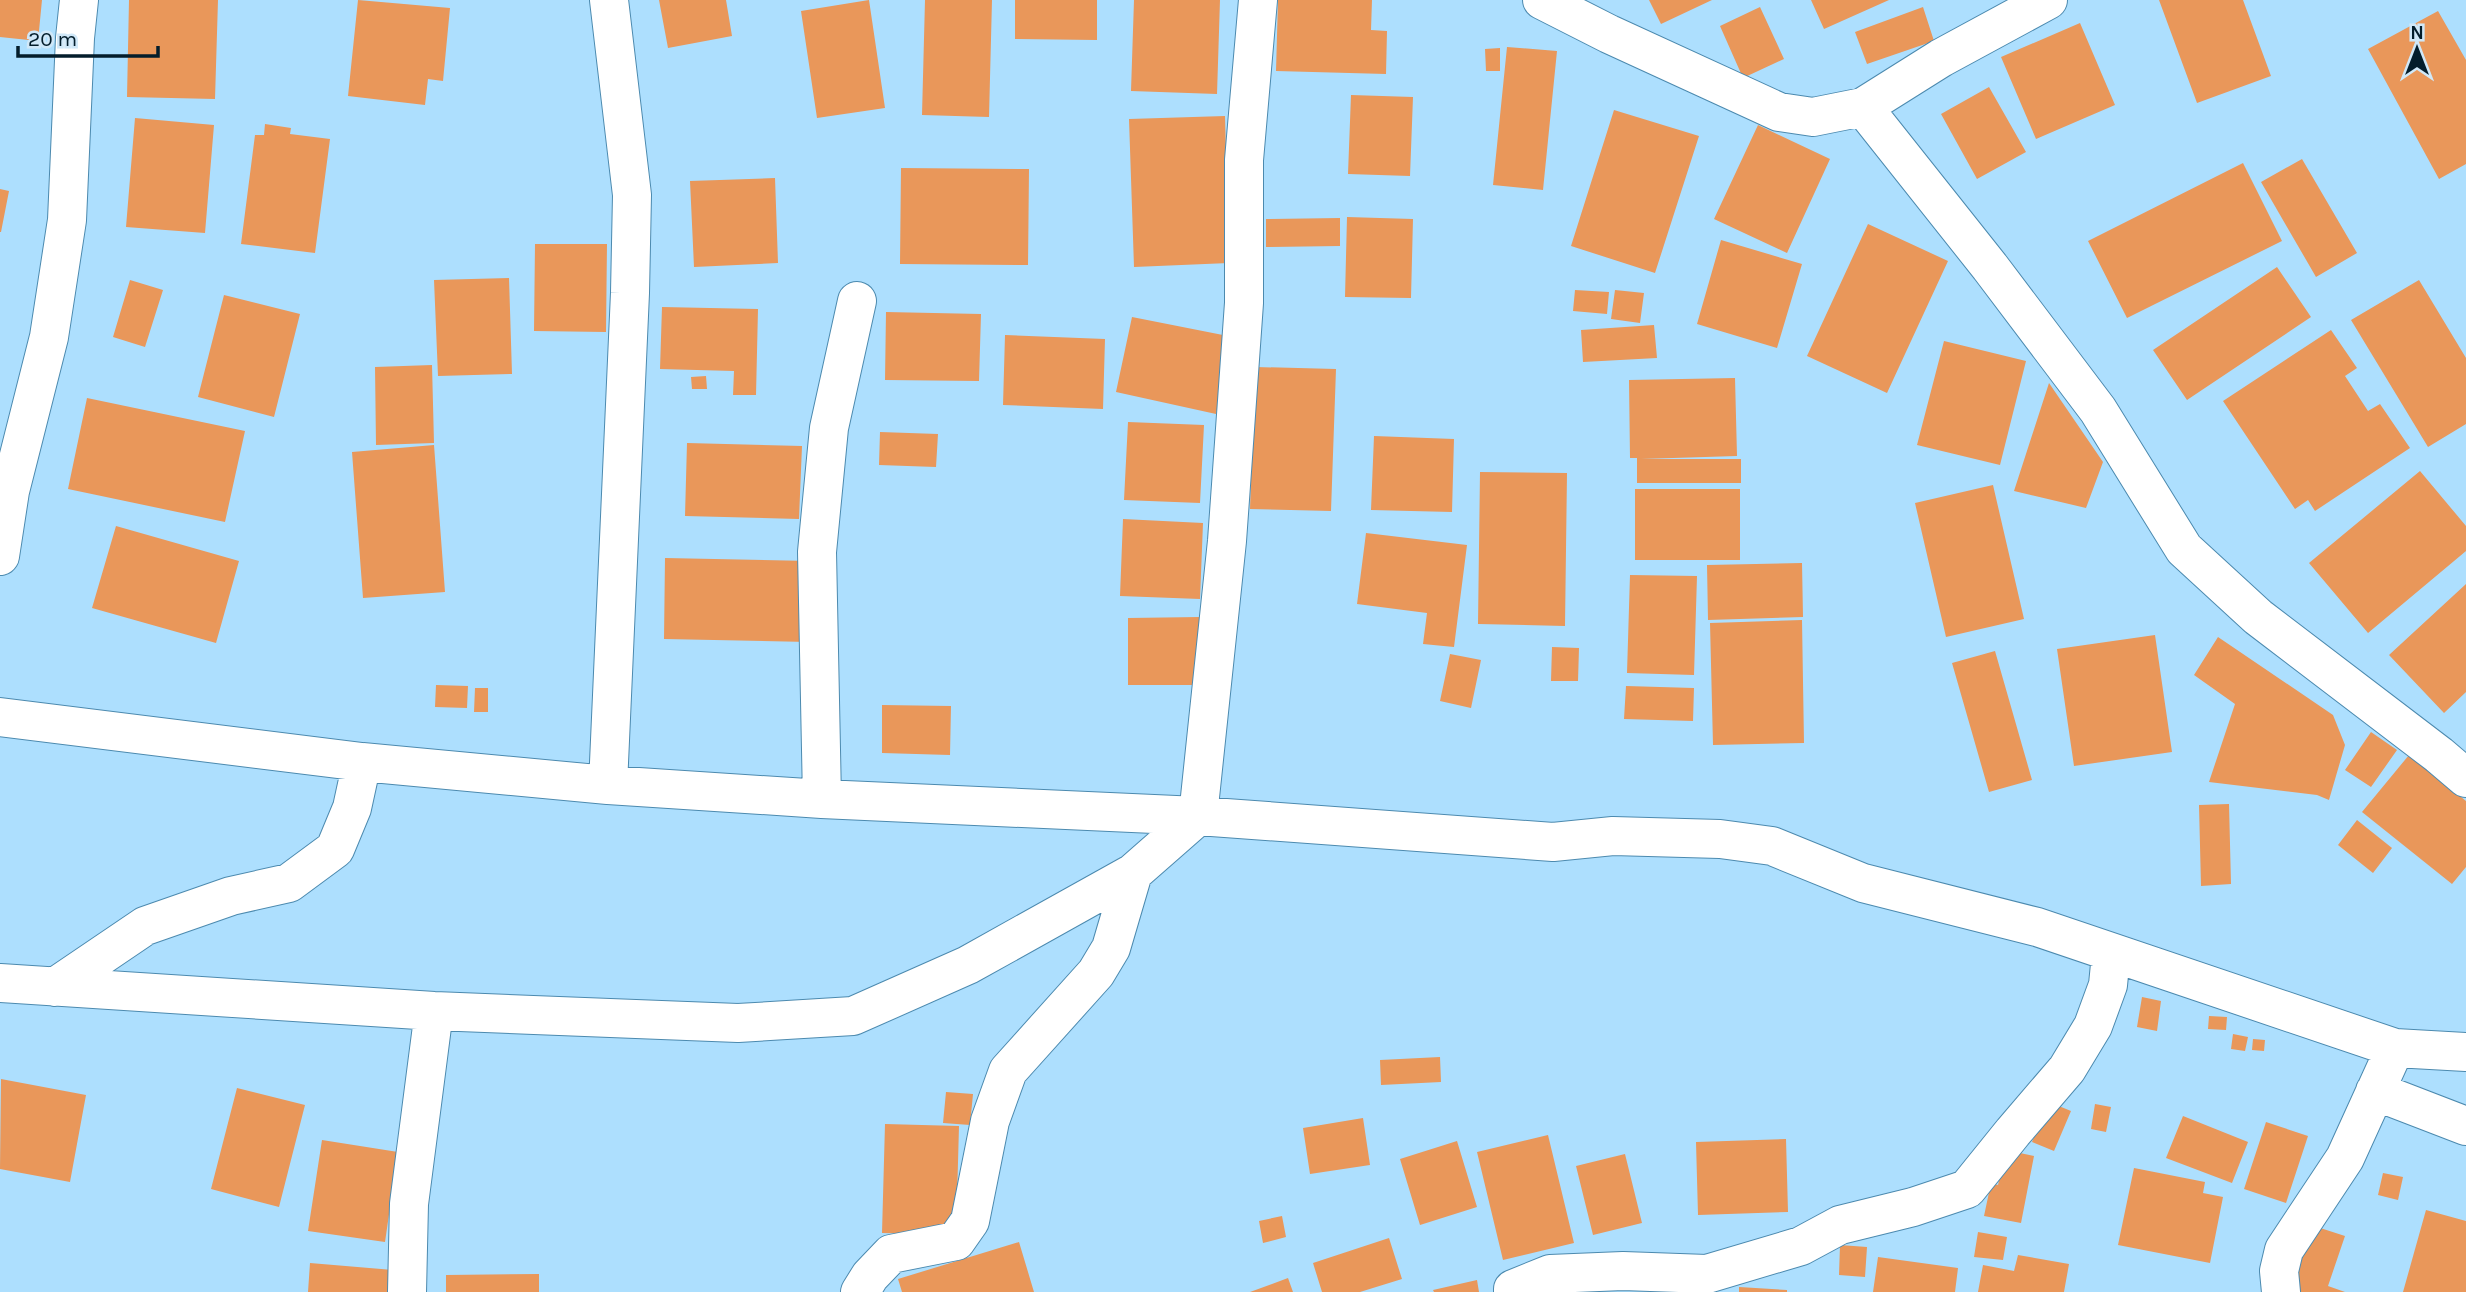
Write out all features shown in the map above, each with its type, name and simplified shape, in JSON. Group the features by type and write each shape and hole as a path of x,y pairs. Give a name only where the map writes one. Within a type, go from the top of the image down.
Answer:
{"street":[{"path":"0,556 10,491 49,337 67,220 79,0"},
{"path":"608,785 632,195 609,0"},
{"path":"0,983 434,1011 738,1023 853,1016 968,965 1133,873 1198,816 1227,541 1244,303 1244,160 1258,0"},
{"path":"1542,0 1609,34 1779,111 1813,117 1863,107 1941,58 2048,0"},
{"path":"1863,107 1990,267 2098,410 2184,550 2258,617 2466,778"},
{"path":"822,799 817,552 829,428 857,301"},
{"path":"0,717 362,762 608,785 822,799 1198,816 1553,842 1614,836 1720,839 1772,846 1863,883 2037,927 2395,1048 2466,1052"},
{"path":"55,987 145,926 232,897 289,883 335,849 352,808 362,762"},
{"path":"860,1292 870,1276 891,1254 956,1241 970,1221 990,1121 1008,1071 1096,973 1111,948 1133,873"},
{"path":"1513,1292 1513,1289 1550,1273 1707,1273 1801,1246 1840,1225 1913,1207 1968,1189 2067,1069 2093,1026 2108,985 2111,954"},
{"path":"407,1292 409,1204 434,1011"},
{"path":"2281,1292 2279,1271 2284,1250 2344,1158 2395,1048"},
{"path":"2375,1091 2466,1126"}],"building":[{"path":"0,0 42,0 38,41 0,37"},
{"path":"129,0 218,0 215,99 127,97"},
{"path":"358,0 450,8 443,81 428,79 425,105 348,96"},
{"path":"659,0 726,0 732,36 668,48"},
{"path":"869,0 885,108 817,118 801,11"},
{"path":"925,0 992,0 989,117 922,115"},
{"path":"1015,0 1097,0 1097,40 1015,39"},
{"path":"1134,0 1220,0 1217,94 1131,91"},
{"path":"1278,0 1372,0 1371,30 1387,31 1386,74 1276,71"},
{"path":"1649,0 1712,0 1661,24"},
{"path":"1811,0 1889,0 1824,29"},
{"path":"2159,0 2243,0 2271,76 2197,103"},
{"path":"1760,7 1784,59 1743,78 1720,26"},
{"path":"1923,7 1934,41 1867,64 1855,32"},
{"path":"2438,11 2466,60 2466,164 2439,179 2368,49"},
{"path":"2080,23 2115,105 2036,139 2001,57"},
{"path":"1507,47 1557,51 1543,190 1493,185"},
{"path":"1500,48 1500,71 1486,71 1485,49"},
{"path":"1989,87 2026,152 1977,179 1941,114"},
{"path":"1351,95 1413,97 1410,176 1348,174"},
{"path":"1614,110 1699,136 1655,273 1571,246"},
{"path":"1225,116 1229,263 1134,267 1129,119"},
{"path":"135,118 214,125 205,233 126,227"},
{"path":"265,124 291,128 290,134 330,139 315,253 241,244 255,135 264,135"},
{"path":"1758,125 1830,159 1787,253 1714,219"},
{"path":"2302,159 2357,253 2316,277 2261,182"},
{"path":"2243,163 2282,241 2127,318 2088,241"},
{"path":"901,168 1029,169 1028,265 900,264"},
{"path":"775,178 778,263 694,267 690,181"},
{"path":"0,189 9,191 1,232 0,232"},
{"path":"1347,217 1413,219 1411,298 1345,297"},
{"path":"1340,218 1340,246 1266,247 1266,219"},
{"path":"1868,224 1948,261 1887,393 1807,356"},
{"path":"1721,240 1802,264 1777,348 1697,324"},
{"path":"535,244 607,244 606,332 534,331"},
{"path":"2277,267 2311,317 2187,400 2153,350"},
{"path":"509,278 512,374 438,376 434,280"},
{"path":"130,280 163,290 145,347 113,337"},
{"path":"2419,280 2466,358 2466,424 2428,447 2351,320"},
{"path":"1575,290 1609,292 1607,314 1573,311"},
{"path":"1615,290 1644,293 1640,323 1611,319"},
{"path":"224,295 300,314 274,417 198,397"},
{"path":"662,307 758,309 756,395 733,395 734,371 660,369"},
{"path":"886,312 981,314 979,381 885,380"},
{"path":"1132,317 1233,337 1216,414 1116,392"},
{"path":"1654,325 1657,358 1583,362 1581,330"},
{"path":"2331,330 2357,368 2345,376 2368,411 2380,404 2410,448 2315,511 2308,500 2295,509 2223,401"},
{"path":"1005,335 1105,339 1103,409 1003,405"},
{"path":"1944,341 2026,361 2000,465 1917,445"},
{"path":"432,365 434,443 376,445 375,367"},
{"path":"1255,367 1336,369 1331,511 1250,509"},
{"path":"706,376 707,389 692,389 691,377"},
{"path":"1735,378 1737,456 1641,459 1741,459 1741,483 1637,483 1637,458 1630,458 1629,380"},
{"path":"2049,383 2103,462 2086,508 2014,491"},
{"path":"87,398 245,431 225,522 68,489"},
{"path":"1128,422 1204,425 1200,503 1124,500"},
{"path":"880,432 938,434 936,467 879,465"},
{"path":"1374,436 1454,439 1452,512 1371,510"},
{"path":"687,443 802,446 799,519 685,516"},
{"path":"434,445 445,592 363,598 352,452"},
{"path":"2420,471 2466,526 2466,551 2368,633 2309,563"},
{"path":"1480,472 1567,473 1565,626 1478,624"},
{"path":"1993,485 2024,619 1946,637 1915,503"},
{"path":"1635,489 1740,489 1740,560 1635,560"},
{"path":"1123,519 1203,523 1200,599 1120,596"},
{"path":"116,526 239,561 216,643 92,608"},
{"path":"1366,533 1467,545 1454,647 1423,644 1427,613 1357,604"},
{"path":"665,558 811,561 809,642 664,639"},
{"path":"1802,563 1803,617 1708,620 1707,565"},
{"path":"1630,575 1697,576 1694,675 1627,673"},
{"path":"2466,584 2466,692 2444,713 2389,655"},
{"path":"1200,617 1200,685 1128,685 1128,618"},
{"path":"1802,620 1804,743 1713,745 1710,623"},
{"path":"2155,635 2172,752 2074,766 2057,649"},
{"path":"2218,637 2333,715 2345,745 2329,800 2317,795 2209,782 2235,704 2194,675"},
{"path":"1552,647 1579,648 1578,681 1551,681"},
{"path":"1995,651 2032,780 1989,792 1952,663"},
{"path":"1450,654 1481,660 1471,708 1440,701"},
{"path":"436,685 468,686 467,708 435,707"},
{"path":"1626,686 1694,688 1693,721 1624,719"},
{"path":"475,688 488,688 488,712 474,712"},
{"path":"882,705 951,706 950,755 882,753"},
{"path":"2371,732 2397,750 2371,787 2345,770"},
{"path":"2409,755 2466,801 2466,867 2452,884 2362,812"},
{"path":"2229,804 2231,884 2201,886 2199,805"},
{"path":"2357,820 2392,848 2373,873 2338,845"},
{"path":"2142,997 2161,1001 2157,1031 2137,1027"},
{"path":"2209,1016 2227,1017 2226,1030 2208,1029"},
{"path":"2233,1034 2248,1037 2245,1051 2231,1049"},
{"path":"2253,1039 2265,1040 2264,1051 2252,1050"},
{"path":"1440,1057 1441,1082 1381,1085 1380,1060"},
{"path":"1,1079 86,1095 70,1182 0,1169"},
{"path":"237,1088 305,1105 279,1207 211,1189"},
{"path":"946,1092 973,1094 970,1125 943,1123"},
{"path":"2049,1102 2071,1111 2054,1151 2032,1142"},
{"path":"2095,1104 2111,1107 2106,1132 2091,1129"},
{"path":"2183,1116 2248,1142 2232,1183 2166,1158"},
{"path":"1363,1118 1370,1165 1310,1174 1303,1128"},
{"path":"2266,1122 2308,1136 2286,1203 2244,1189"},
{"path":"885,1124 959,1126 956,1235 882,1233"},
{"path":"1548,1135 1574,1243 1503,1260 1477,1152"},
{"path":"1786,1139 1788,1212 1698,1215 1696,1142"},
{"path":"322,1140 398,1152 385,1242 308,1231"},
{"path":"1457,1141 1477,1207 1420,1225 1400,1159"},
{"path":"2006,1150 2034,1156 2021,1223 1984,1216 1991,1183 1998,1185"},
{"path":"1625,1154 1642,1223 1593,1235 1576,1166"},
{"path":"2134,1168 2205,1182 2203,1193 2223,1197 2210,1263 2118,1245"},
{"path":"2383,1173 2403,1177 2398,1200 2378,1195"},
{"path":"2426,1210 2466,1221 2466,1292 2403,1292"},
{"path":"1282,1216 1286,1237 1263,1243 1259,1221"},
{"path":"2311,1225 2345,1236 2328,1286 2345,1292 2289,1292"},
{"path":"1978,1232 2007,1237 2003,1260 1974,1257"},
{"path":"1389,1238 1402,1279 1360,1292 1322,1292 1313,1263"},
{"path":"1019,1242 1034,1292 902,1292 898,1279"},
{"path":"1840,1245 1867,1247 1865,1277 1839,1275"},
{"path":"2018,1255 2069,1264 2064,1292 1978,1292 1983,1265 2014,1271"},
{"path":"1878,1257 1958,1268 1955,1292 1873,1292"},
{"path":"310,1263 393,1270 391,1292 308,1292"},
{"path":"539,1274 539,1292 446,1292 446,1275"},
{"path":"1288,1278 1293,1292 1250,1292"},
{"path":"1477,1280 1479,1292 1433,1290"},
{"path":"1739,1287 1787,1290 1787,1292 1739,1292"}]}
